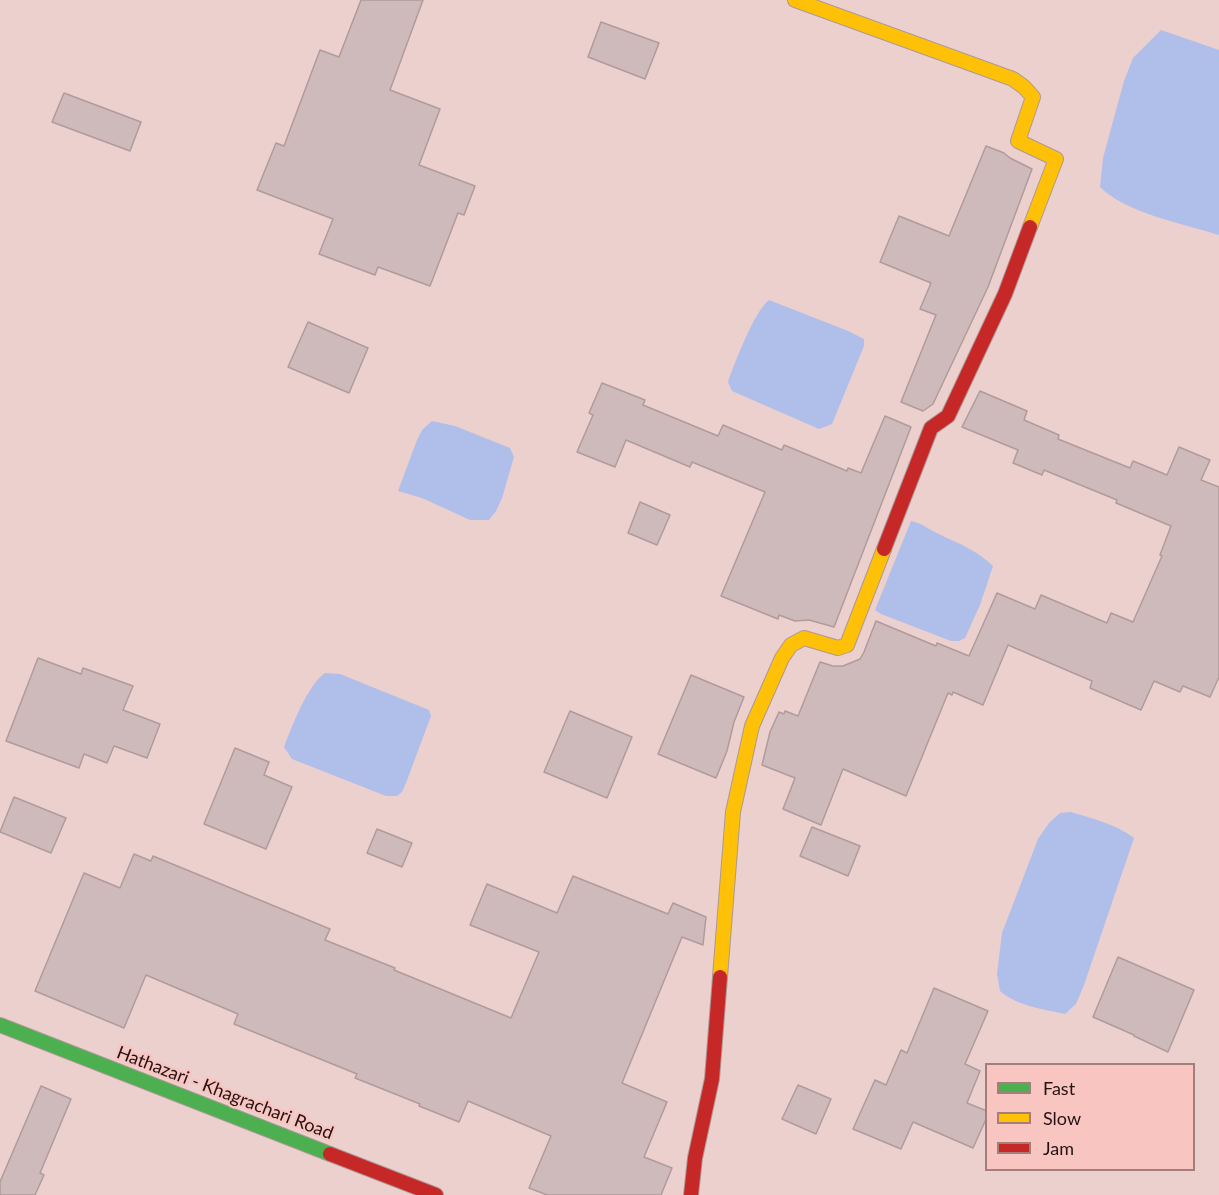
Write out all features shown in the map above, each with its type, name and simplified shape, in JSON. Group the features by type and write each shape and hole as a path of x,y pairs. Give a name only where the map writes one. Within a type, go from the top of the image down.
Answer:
{"street":[{"path":"691,1195 695,1158 712,1079 733,812 752,726 782,658 791,645 804,638 837,648 847,645 932,428 948,416 1005,294 1056,159 1018,141 1033,97 1013,79 795,0"},
{"name":"Hathazari - Khagrachari Road","path":"0,1025 436,1195"}],"water":[{"path":"1161,30 1219,50 1219,235 1140,211 1111,196 1100,187 1103,158 1124,81 1133,58"},
{"path":"769,300 864,339 864,346 832,424 819,429 732,391 728,382 740,351 751,326"},
{"path":"432,421 455,426 510,448 514,457 502,498 489,520 470,520 422,498 398,491 417,440 422,430"},
{"path":"911,521 966,547 993,566 980,605 965,638 959,641 951,641 875,610"},
{"path":"325,673 340,674 429,710 431,716 406,783 402,792 397,796 386,796 292,759 284,747 306,697"},
{"path":"1071,812 1112,825 1134,838 1084,985 1076,1004 1065,1014 1031,1006 1007,996 1000,991 997,974 1002,933 1038,839 1049,823 1060,813"}],"building":[{"path":"361,0 423,0 390,90 440,109 419,165 475,186 464,215 458,213 430,286 378,267 375,275 319,254 333,219 257,190 276,143 284,146 320,50 339,57"},
{"path":"601,22 659,43 645,79 588,57"},
{"path":"64,93 141,122 130,151 52,122"},
{"path":"986,146 1032,169 988,287 933,404 923,411 901,402 936,315 920,309 931,283 880,262 899,216 949,236"},
{"path":"308,322 368,348 349,393 288,367"},
{"path":"602,383 645,400 643,405 718,436 723,425 782,450 784,445 847,471 848,468 861,473 885,416 911,427 834,627 809,620 795,621 779,615 778,619 721,596 765,492 692,462 690,467 626,440 615,467 577,452 593,415 589,413"},
{"path":"980,391 1027,411 1024,420 1059,435 1058,439 1130,468 1133,461 1167,475 1179,447 1210,460 1201,480 1219,487 1219,677 1210,697 1183,686 1180,692 1154,681 1141,710 1090,688 1092,681 1008,645 983,705 953,692 952,695 948,693 906,796 843,769 821,825 783,809 795,778 762,765 770,732 779,712 784,714 785,711 798,716 820,662 843,666 860,659 876,621 936,646 937,643 969,656 997,593 1035,609 1041,595 1107,623 1111,613 1133,622 1162,556 1160,555 1171,526 1116,503 1117,500 1044,470 1042,475 1013,463 1018,450 962,427"},
{"path":"640,502 670,515 657,545 628,533"},
{"path":"38,658 81,674 83,668 133,686 123,710 160,724 147,758 114,746 107,763 84,754 79,768 6,741"},
{"path":"691,675 744,697 716,778 658,754"},
{"path":"570,711 632,737 607,798 544,772"},
{"path":"235,748 269,762 264,775 292,787 266,849 204,824"},
{"path":"14,797 66,818 51,853 0,832"},
{"path":"812,827 860,846 848,876 800,856"},
{"path":"377,829 412,843 402,867 367,853"},
{"path":"134,854 151,861 153,856 330,929 325,940 511,1018 539,952 470,925 487,884 557,913 573,876 668,914 673,903 706,917 703,945 682,937 622,1083 667,1102 644,1157 672,1168 661,1195 547,1195 529,1188 551,1136 468,1101 459,1122 355,1078 357,1074 234,1024 238,1014 146,975 124,1028 35,991 84,873 120,888"},
{"path":"1118,957 1194,990 1168,1052 1093,1017"},
{"path":"934,988 988,1011 965,1064 980,1071 967,1103 985,1110 985,1121 973,1148 913,1122 901,1149 853,1129 875,1080 886,1085 901,1050 907,1053"},
{"path":"798,1085 831,1099 816,1134 782,1119"},
{"path":"41,1086 71,1099 40,1173 44,1175 35,1195 0,1195 0,1182"}],"traffic: fast":[{"path":"0,1025 330,1154"}],"traffic: slow":[{"path":"795,0 1013,79 1024,87 1033,97 1018,141 1056,159 1030,227"},
{"path":"720,977 733,812 752,726 782,658 791,645 804,638 838,648 847,645 884,549"}],"traffic: jam":[{"path":"884,549 931,428 948,416 1005,294 1030,227"},
{"path":"691,1195 695,1158 712,1079 720,977"},
{"path":"330,1154 436,1195"}]}
